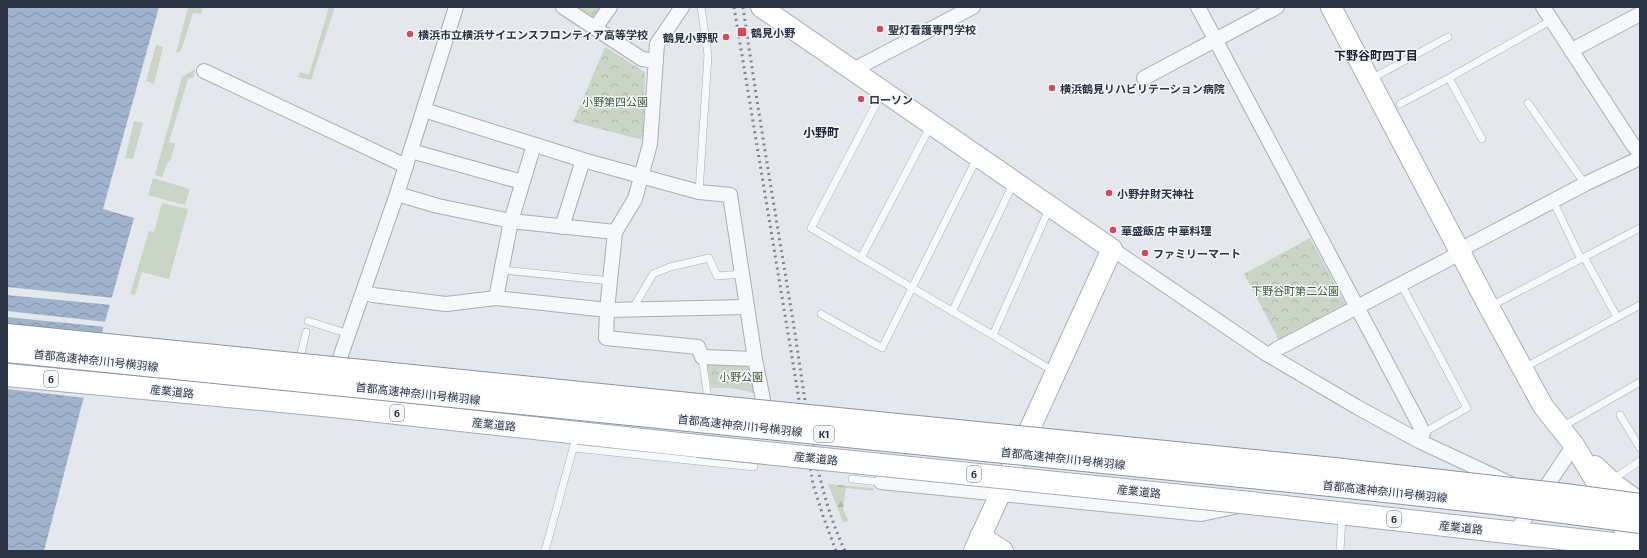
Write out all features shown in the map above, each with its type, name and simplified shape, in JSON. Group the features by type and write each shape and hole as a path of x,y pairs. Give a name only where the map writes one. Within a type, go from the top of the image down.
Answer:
{"main road":[{"name":"首都高速神奈川1号横羽線","path":"7,335 1350,471 1640,504"},
{"name":"首都高速神奈川1号横羽線","path":"7,351 1330,485 1494,503 1635,526"},
{"name":"産業道路","path":"7,374 94,383 292,395 323,406 576,440 698,446 1250,503 1640,547"},
{"name":"産業道路","path":"1538,535 1635,526"}],"street":[{"path":"323,406 397,194 456,7"},
{"path":"563,7 642,58 656,61"},
{"path":"595,28 610,7"},
{"path":"682,7 657,44 650,144 635,198 614,232 606,338 698,348 702,357 755,359"},
{"path":"761,7 1050,207 1269,355 1357,407 1421,437 1539,497"},
{"path":"853,70 973,7"},
{"path":"1198,7 1356,307 1421,437"},
{"path":"1144,78 1277,7"},
{"path":"1331,7 1368,80 1543,406 1635,526 1630,535 1640,542"},
{"path":"1543,7 1633,145 1640,153"},
{"path":"1572,50 1640,14"},
{"path":"204,71 406,166"},
{"path":"424,110 583,160 640,176 699,192 730,195 755,359 763,400"},
{"path":"496,298 511,221 534,145"},
{"path":"411,151 522,182"},
{"path":"1269,355 1460,252 1471,244 1585,184 1640,158"},
{"path":"562,227 583,160"},
{"path":"397,194 438,206 511,221 614,232"},
{"path":"1003,551 977,544 1112,249"},
{"path":"364,292 373,295 446,304 496,298 607,310 632,311 747,306"},
{"path":"1574,445 1611,481 1640,504"},
{"path":"1515,533 1574,445"},
{"path":"881,482 1201,514 1250,503"}],"lane":[{"path":"699,192 708,56 701,7"},
{"path":"1400,104 1552,20"},
{"path":"1368,80 1448,37"},
{"path":"1449,78 1482,139"},
{"path":"883,91 811,228 1055,372"},
{"path":"1528,103 1585,184"},
{"path":"861,258 931,124"},
{"path":"821,314 882,348 978,156"},
{"path":"952,312 1014,182"},
{"path":"1553,201 1582,258 1617,317"},
{"path":"992,335 1050,207"},
{"path":"1489,307 1640,228"},
{"path":"632,311 653,274 670,267 709,258 717,276 742,274"},
{"path":"502,270 611,281"},
{"path":"1401,284 1467,408 1421,437"},
{"path":"1524,370 1533,363 1640,305"},
{"path":"308,321 349,334"},
{"path":"292,395 306,332"},
{"path":"702,357 707,392"},
{"path":"1560,428 1640,382"},
{"path":"1620,415 1640,448"},
{"path":"545,551 576,440 754,467"},
{"path":"1611,481 1640,461"},
{"path":"852,479 881,482"},
{"path":"1340,551 1342,513"}],"green space":[{"path":"188,7 203,7 201,14 193,13 181,51 176,53"},
{"path":"329,7 335,7 311,80 298,77 300,72 309,75"},
{"path":"577,7 603,7 595,18"},
{"path":"156,45 163,47 154,84 146,81"},
{"name":"小野第四公園","path":"605,47 645,72 643,140 573,122"},
{"path":"195,69 194,77 188,79 169,142 175,143 171,159 167,164 162,177 155,175 182,77"},
{"path":"134,121 143,123 133,159 125,158"},
{"path":"153,178 190,189 185,205 148,195"},
{"path":"162,203 188,209 169,279 142,272 135,295 130,294 149,231 154,232"},
{"name":"下野谷町第二公園","path":"1310,238 1348,308 1281,344 1244,274"},
{"name":"小野公園","path":"706,360 753,362 760,396 736,389 711,388"},
{"path":"828,484 874,488 873,491 846,488 843,509 849,521 843,522"}],"water":[{"path":"7,7 159,7 103,209 134,218 82,404 44,551 7,551"}],"pier":[{"path":"7,287 114,298 112,305 7,295"},
{"path":"7,311 107,322 106,327 7,317"},
{"path":"7,362 93,372 86,398 7,389"}],"railway":[{"path":"734,7 813,484 836,551"},
{"path":"743,7 806,408 825,497 834,525 845,551"}],"place":[{"name":"聖灯看護専門学校","path":"880,29"},
{"name":"鶴見小野","path":"742,32"},
{"name":"横浜市立横浜サイエンスフロンティア高等学校","path":"410,34"},
{"name":"鶴見小野駅","path":"726,37"},
{"name":"横浜鶴見リハビリテーション病院","path":"1052,88"},
{"name":"ローソン","path":"861,99"},
{"name":"小野弁財天神社","path":"1109,193"},
{"name":"華盛飯店 中華料理","path":"1113,230"},
{"name":"ファミリーマート","path":"1145,253"}],"district":[{"name":"下野谷町四丁目","path":"1376,55"},
{"name":"小野町","path":"821,132"}]}
